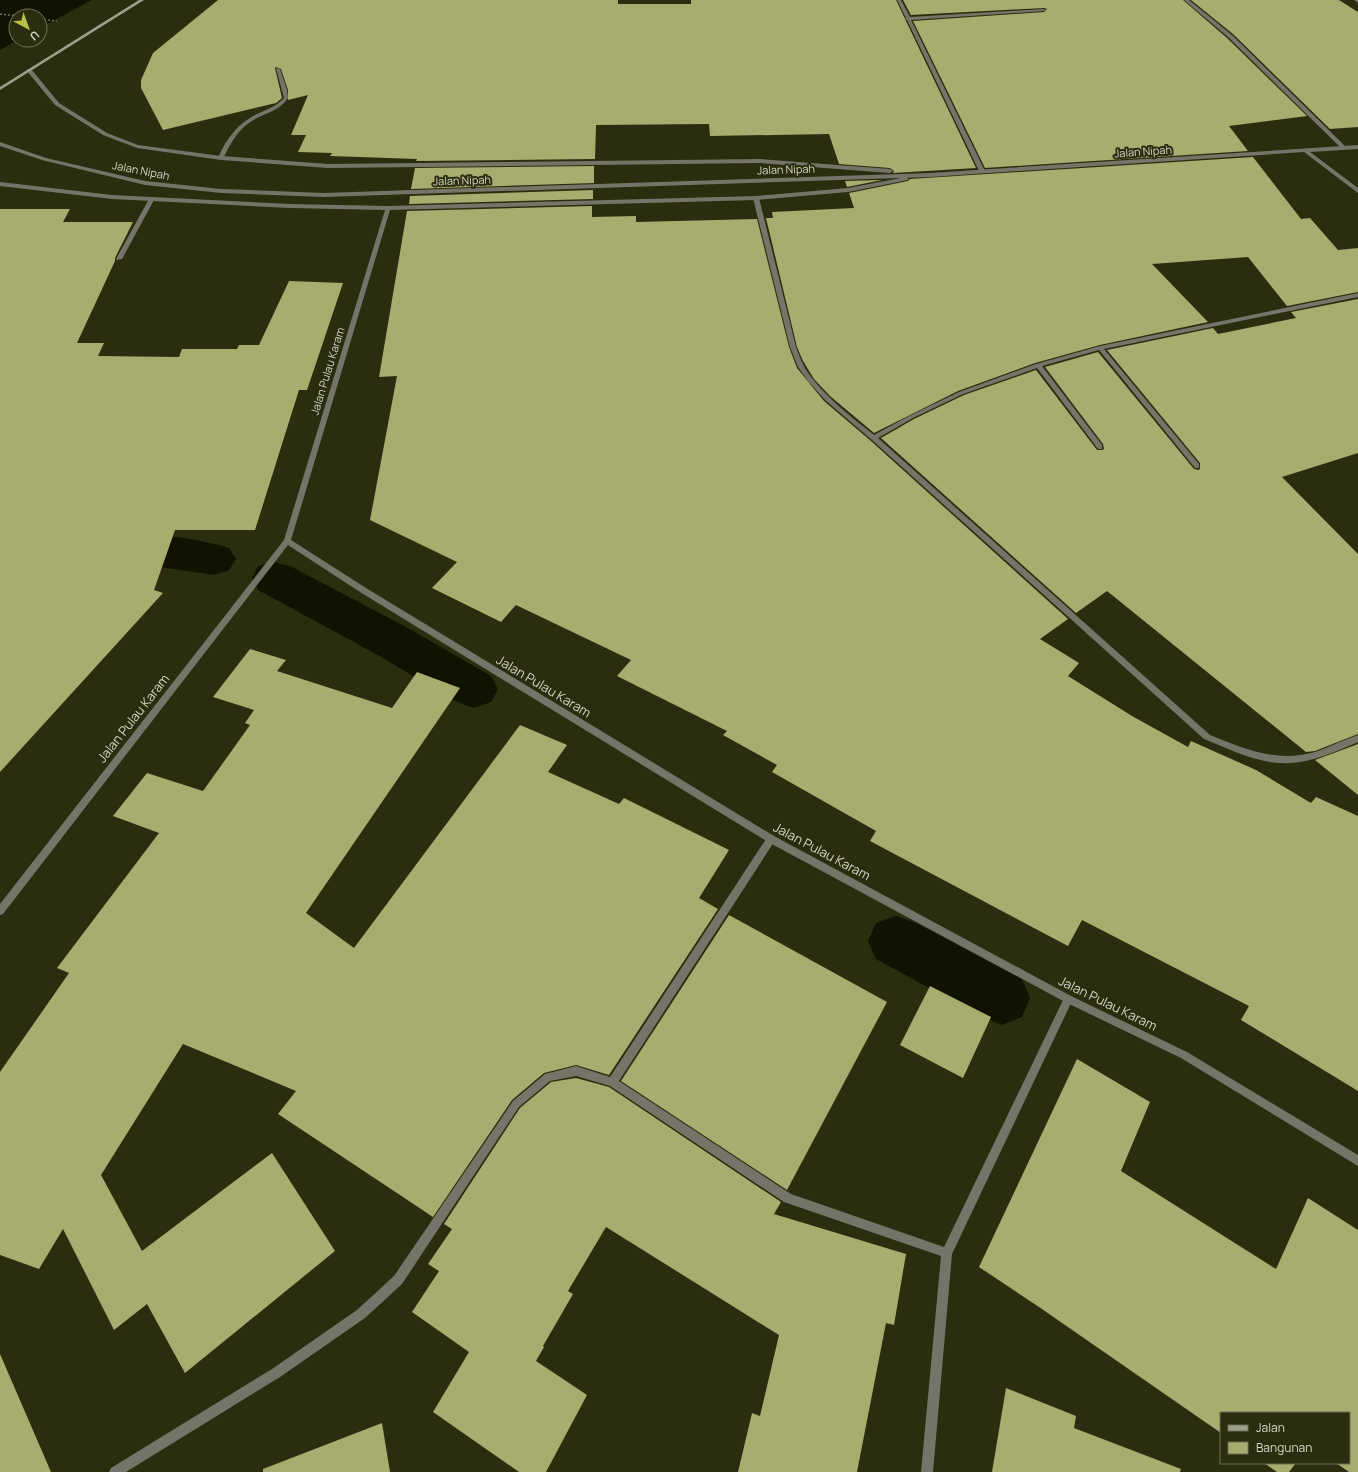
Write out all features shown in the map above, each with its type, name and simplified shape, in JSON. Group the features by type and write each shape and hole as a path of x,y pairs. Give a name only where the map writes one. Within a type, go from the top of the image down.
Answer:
{"main road":[{"path":"0,89 142,0"}],"street":[{"path":"899,0 982,171"},
{"path":"1186,0 1230,36 1344,148"},
{"path":"907,19 1044,10"},
{"name":"Jalan Nipah","path":"29,70 57,104 105,134 137,146 221,158 328,166 760,161 930,175"},
{"path":"221,158 225,146 238,128 259,114 280,107 286,98 285,90 278,70"},
{"name":"Jalan Nipah","path":"0,144 44,159 145,183 221,191 324,195 766,179 930,175 1358,148"},
{"path":"1306,151 1358,191"},
{"name":"Jalan Nipah","path":"0,184 112,198 290,206 388,208 756,198 848,190 930,175"},
{"path":"756,198 793,347 803,368 818,389 844,414 874,438 1207,737 1256,756 1290,760 1315,754 1358,738"},
{"path":"119,259 151,200"},
{"name":"Jalan Pulau Karam","path":"0,911 287,541 388,208"},
{"path":"874,438 911,417 961,393 1038,365 1100,348 1358,295"},
{"path":"1100,348 1197,466"},
{"path":"1038,365 1100,447"},
{"name":"Jalan Pulau Karam","path":"287,541 369,594 771,839 1068,999 1184,1055 1358,1162"},
{"path":"612,1082 663,1007 718,919 771,839"},
{"path":"927,1472 947,1253 1068,999"},
{"path":"115,1472 276,1373 361,1314 398,1280 516,1104 548,1077 576,1071 612,1082 788,1198 947,1253"}],"path":[{"path":"48,20 59,21"}],"shaded area":[{"path":"0,0 92,0 48,24 48,8 8,8 8,46 0,50"}],"building":[{"path":"218,0 618,0 618,4 691,4 691,0 896,0 976,168 893,173 894,171 890,168 839,164 829,134 710,136 709,124 596,125 595,159 416,161 417,159 330,156 332,153 298,152 306,135 291,135 308,95 288,100 288,90 281,69 276,67 282,98 276,103 163,130 141,88 141,80 153,53"},
{"path":"903,0 1183,0 1227,38 1307,116 1229,126 1248,151 985,168 913,21 1044,12 1047,9 911,15"},
{"path":"1191,0 1339,0 1358,12 1358,127 1330,129 1233,34"},
{"path":"1253,157 1301,219 1310,218 1338,250 1358,248 1358,292 1287,306 1248,257 1152,264 1208,322 1100,345 1035,363 958,391 874,433 830,396 814,379 803,361 797,347 766,218 773,218 772,212 854,208 849,193 908,181 910,179"},
{"path":"594,166 594,183 411,189 415,168"},
{"path":"882,180 847,187 845,181"},
{"path":"593,190 593,199 409,204 410,196"},
{"path":"592,206 592,217 636,216 636,222 757,219 789,347 797,368 824,401 871,441 1068,619 1040,639 1079,663 1068,676 1132,716 1188,747 1191,741 1256,770 1311,803 1316,797 1358,816 1358,1091 1241,1020 1249,1006 1082,920 1068,946 870,841 876,831 772,772 777,765 723,735 727,731 617,676 631,660 516,605 501,622 432,588 457,562 370,520 397,376 379,377 407,211"},
{"path":"0,209 70,209 63,222 133,222 115,258 115,261 77,343 104,343 98,356 179,357 182,349 237,349 239,345 259,345 289,281 343,283 307,390 299,390 255,530 175,530 154,590 163,593 0,772"},
{"path":"1358,299 1358,453 1282,477 1358,554 1358,734 1315,751 1306,752 1107,591 1076,613 881,438 914,419 964,395 1036,370 1097,450 1102,450 1104,449 1103,444 1045,367 1098,352 1194,469 1199,470 1200,463 1107,350 1213,328 1218,334 1296,318 1291,312"},
{"path":"250,649 286,660 277,671 392,708 417,672 460,688 306,913 354,948 520,725 567,745 548,772 619,804 624,798 729,850 699,898 718,909 609,1075 576,1065 544,1073 512,1100 433,1217 278,1114 296,1091 183,1044 101,1175 142,1251 272,1153 335,1251 185,1373 147,1304 114,1330 63,1229 39,1269 0,1255 0,1072 69,973 57,968 159,833 113,816 147,773 203,791 250,725 245,723 254,710 213,697"},
{"path":"1358,744 1358,795 1315,760"},
{"path":"729,915 887,1002 787,1190 621,1081"},
{"path":"930,986 991,1017 963,1078 900,1045"},
{"path":"1077,1059 1150,1102 1121,1171 1276,1269 1308,1198 1358,1230 1358,1472 1349,1472 1337,1464 1350,1464 1350,1412 1220,1412 1220,1432 979,1267"},
{"path":"576,1078 609,1087 781,1202 774,1214 906,1254 894,1325 886,1323 857,1472 738,1472 752,1413 760,1416 779,1335 606,1227 568,1291 573,1294 536,1361 587,1395 546,1472 519,1472 433,1412 469,1352 412,1312 439,1271 428,1264 452,1229 444,1224 520,1108 551,1082"},
{"path":"0,1354 51,1472 0,1472"},
{"path":"1006,1388 1076,1416 1074,1428 1181,1469 1180,1472 992,1472"},
{"path":"382,1423 390,1472 263,1472 263,1469"},
{"path":"1265,1464 1295,1464 1289,1472 1277,1472"}],"waterway":[{"path":"0,548 56,546 153,550 214,559"},
{"path":"274,578 392,641 474,689"},
{"path":"896,941 1002,998"}]}
